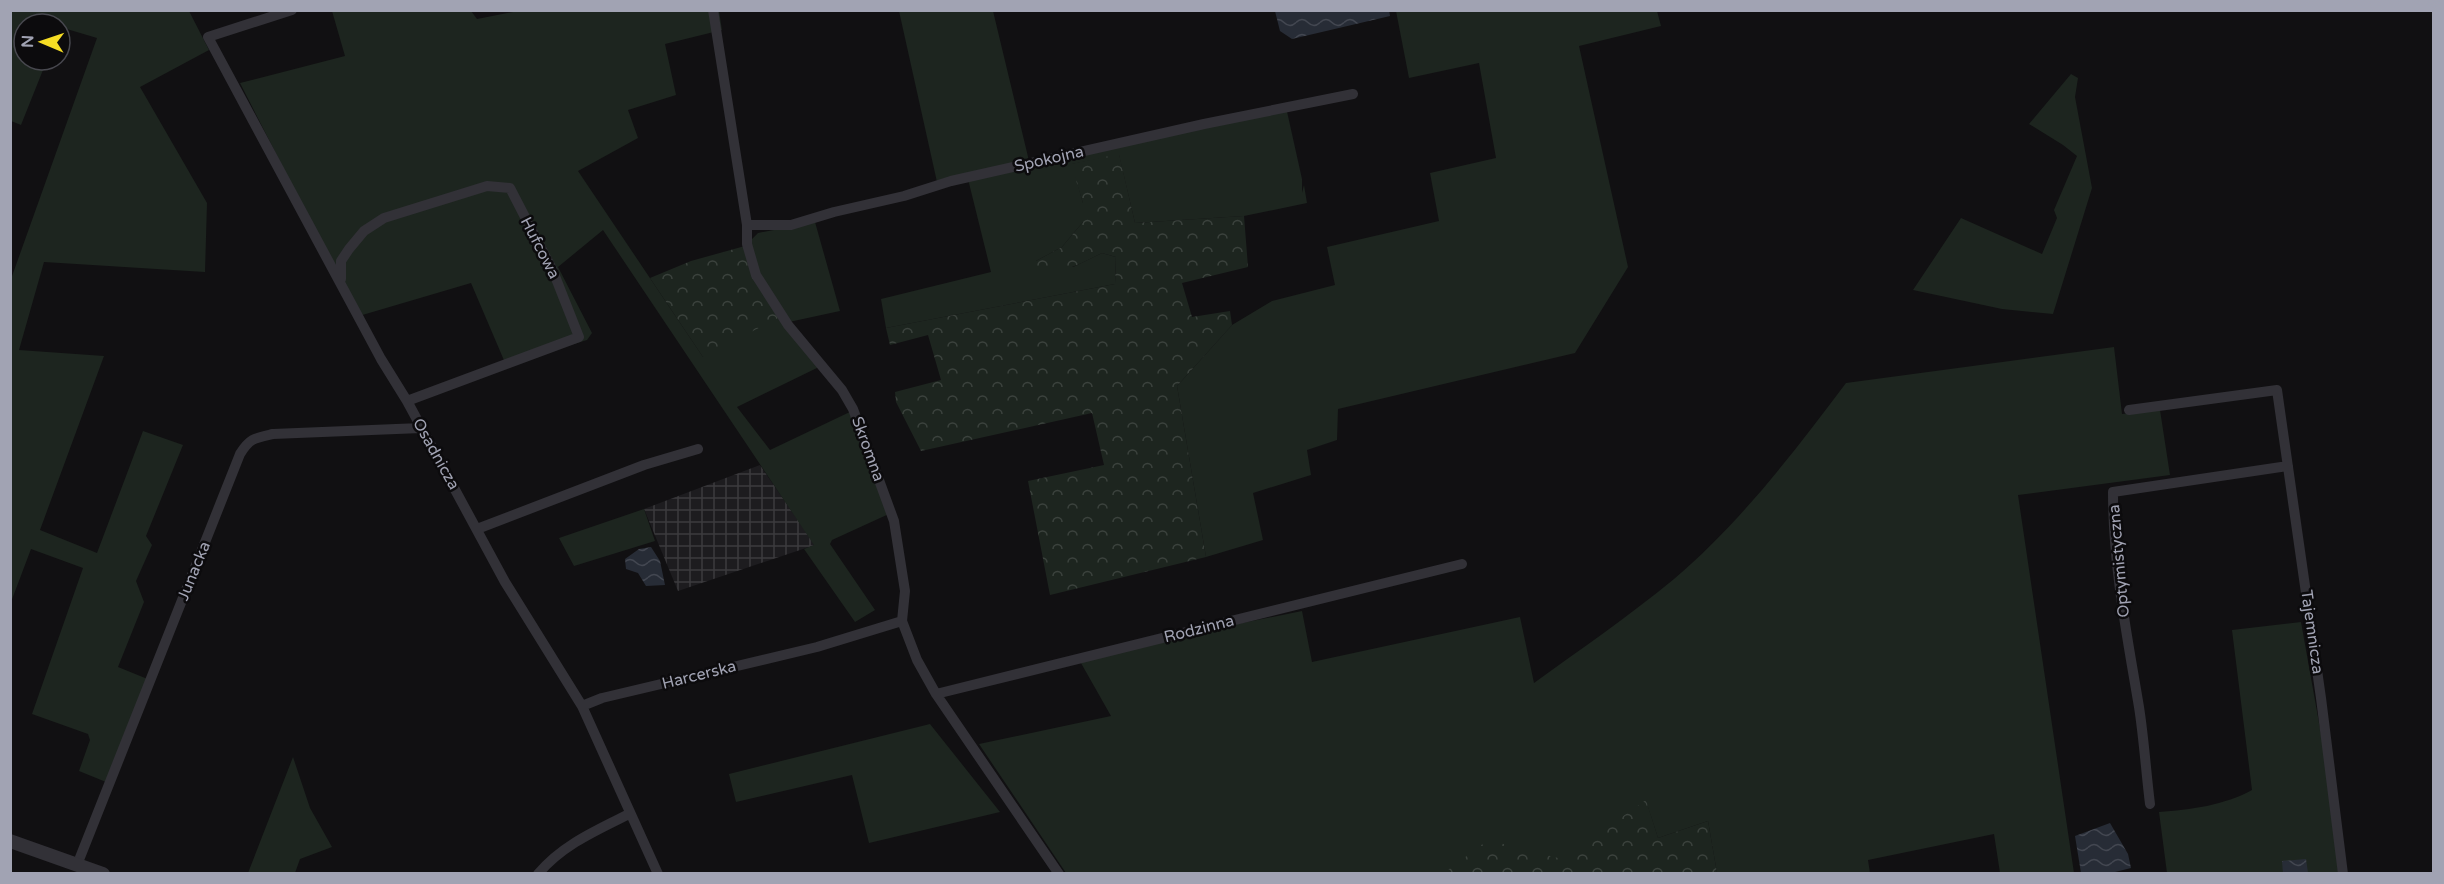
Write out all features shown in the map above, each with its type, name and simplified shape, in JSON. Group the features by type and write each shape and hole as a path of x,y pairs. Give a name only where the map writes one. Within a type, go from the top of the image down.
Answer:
{"street":[{"name":"Osadnicza","path":"292,10 208,37 342,282 381,359 407,401 505,582 582,706 629,814 658,873"},
{"name":"Skromna","path":"713,10 747,225 747,244 756,275 788,325 842,390 854,409 894,522 905,591 902,621 917,660 936,694 1059,873"},
{"name":"Spokojna","path":"747,225 791,225 834,212 904,196 951,181 1204,124 1353,94"},
{"name":"Hufcowa","path":"342,282 341,261 364,231 384,218 487,186 510,188 553,271 579,337 407,401"},
{"name":"Tajemnicza","path":"2129,410 2277,390 2321,698 2343,873"},
{"name":"Junacka","path":"77,865 245,445 253,438 273,434 422,428"},
{"path":"477,529 644,465 698,449"},
{"name":"Optymistyczna","path":"2150,804 2139,710 2121,607 2113,492 2288,466"},
{"name":"Rodzinna","path":"936,694 1462,564"},
{"name":"Harcerska","path":"582,706 602,698 817,646 902,621"},
{"path":"538,873 549,860 584,836 629,814"},
{"path":"10,841 103,873"}],"shaded area":[{"path":"760,465 815,545 678,591 644,509"}],"green space":[{"path":"523,10 719,11 722,30 665,44 676,95 628,110 638,138 578,171 703,357 745,246 758,233 815,222 840,311 789,322 821,366 737,407 770,450 854,410 891,513 832,540 830,544 875,610 855,622 804,549 814,545 603,230 558,267 592,333 587,340 506,365 471,283 359,316 240,83 345,56 332,11 471,11 477,19"},
{"path":"11,11 189,11 209,50 140,87 207,203 205,272 44,262 19,350 104,356 40,530 97,553 143,431 183,445 146,536 152,545 136,581 144,602 118,667 150,680 106,782 79,771 90,740 88,734 32,714 83,568 31,549 11,602 11,279 97,38 72,31 72,12 12,12 12,72 42,72 21,125 11,121"},
{"path":"899,11 993,11 1030,165 1286,107 1302,179 1302,193 1304,185 1307,203 1244,216 1135,223 1119,155 1072,164 1083,203 1083,222 1062,247 1036,261 1073,267 1102,253 1116,257 1115,284 886,328 881,299 991,272 967,175 937,182"},
{"path":"1396,11 1657,11 1661,26 1579,46 1628,267 1575,353 1338,409 1337,440 1307,450 1311,475 1253,493 1263,540 1206,557 1177,386 1232,325 1272,301 1335,285 1327,247 1439,221 1430,173 1496,158 1479,63 1409,78"},
{"path":"2071,74 2078,78 2075,97 2092,188 2053,314 2002,309 1913,290 1961,218 2042,254 2057,218 2054,210 2077,156 2029,124"},
{"path":"1119,154 1135,223 1244,216 1248,267 1182,283 1192,317 1230,311 1232,325 1177,386 1206,557 1050,595 1028,481 1104,465 1092,413 921,451 896,402 895,392 941,380 928,335 890,345 886,328 1115,284 1116,257 1102,253 1060,271 1035,269 1036,261 1062,247 1083,222 1083,203 1071,164"},
{"path":"745,246 780,317 703,357 650,278 691,261"},
{"path":"2114,347 2122,414 2160,410 2170,475 2018,495 2074,873 2000,873 1994,834 1868,860 1870,873 1717,873 1708,821 1658,838 1646,801 1564,873 1066,873 979,744 1111,716 1077,656 1302,611 1312,662 1520,617 1534,683 1640,606 1698,557 1744,511 1846,383"},
{"path":"644,509 655,541 574,566 559,538"},
{"path":"2301,622 2326,762 2339,873 2167,873 2159,812 2207,806 2252,790 2232,630"},
{"path":"930,724 1000,812 869,843 852,775 736,802 729,774"},
{"path":"293,757 310,808 332,847 300,859 295,873 248,873"},
{"path":"1646,800 1658,838 1708,821 1717,873 1449,873 1448,870 1488,840 1562,859"}],"water":[{"path":"1389,10 1390,16 1292,39 1280,31 1275,11"},
{"path":"651,547 660,561 665,585 646,586 638,573 626,569 625,559 639,549"},
{"path":"2110,823 2128,854 2131,868 2111,873 2081,873 2075,836"},
{"path":"2306,859 2308,873 2283,873 2282,861"}]}
